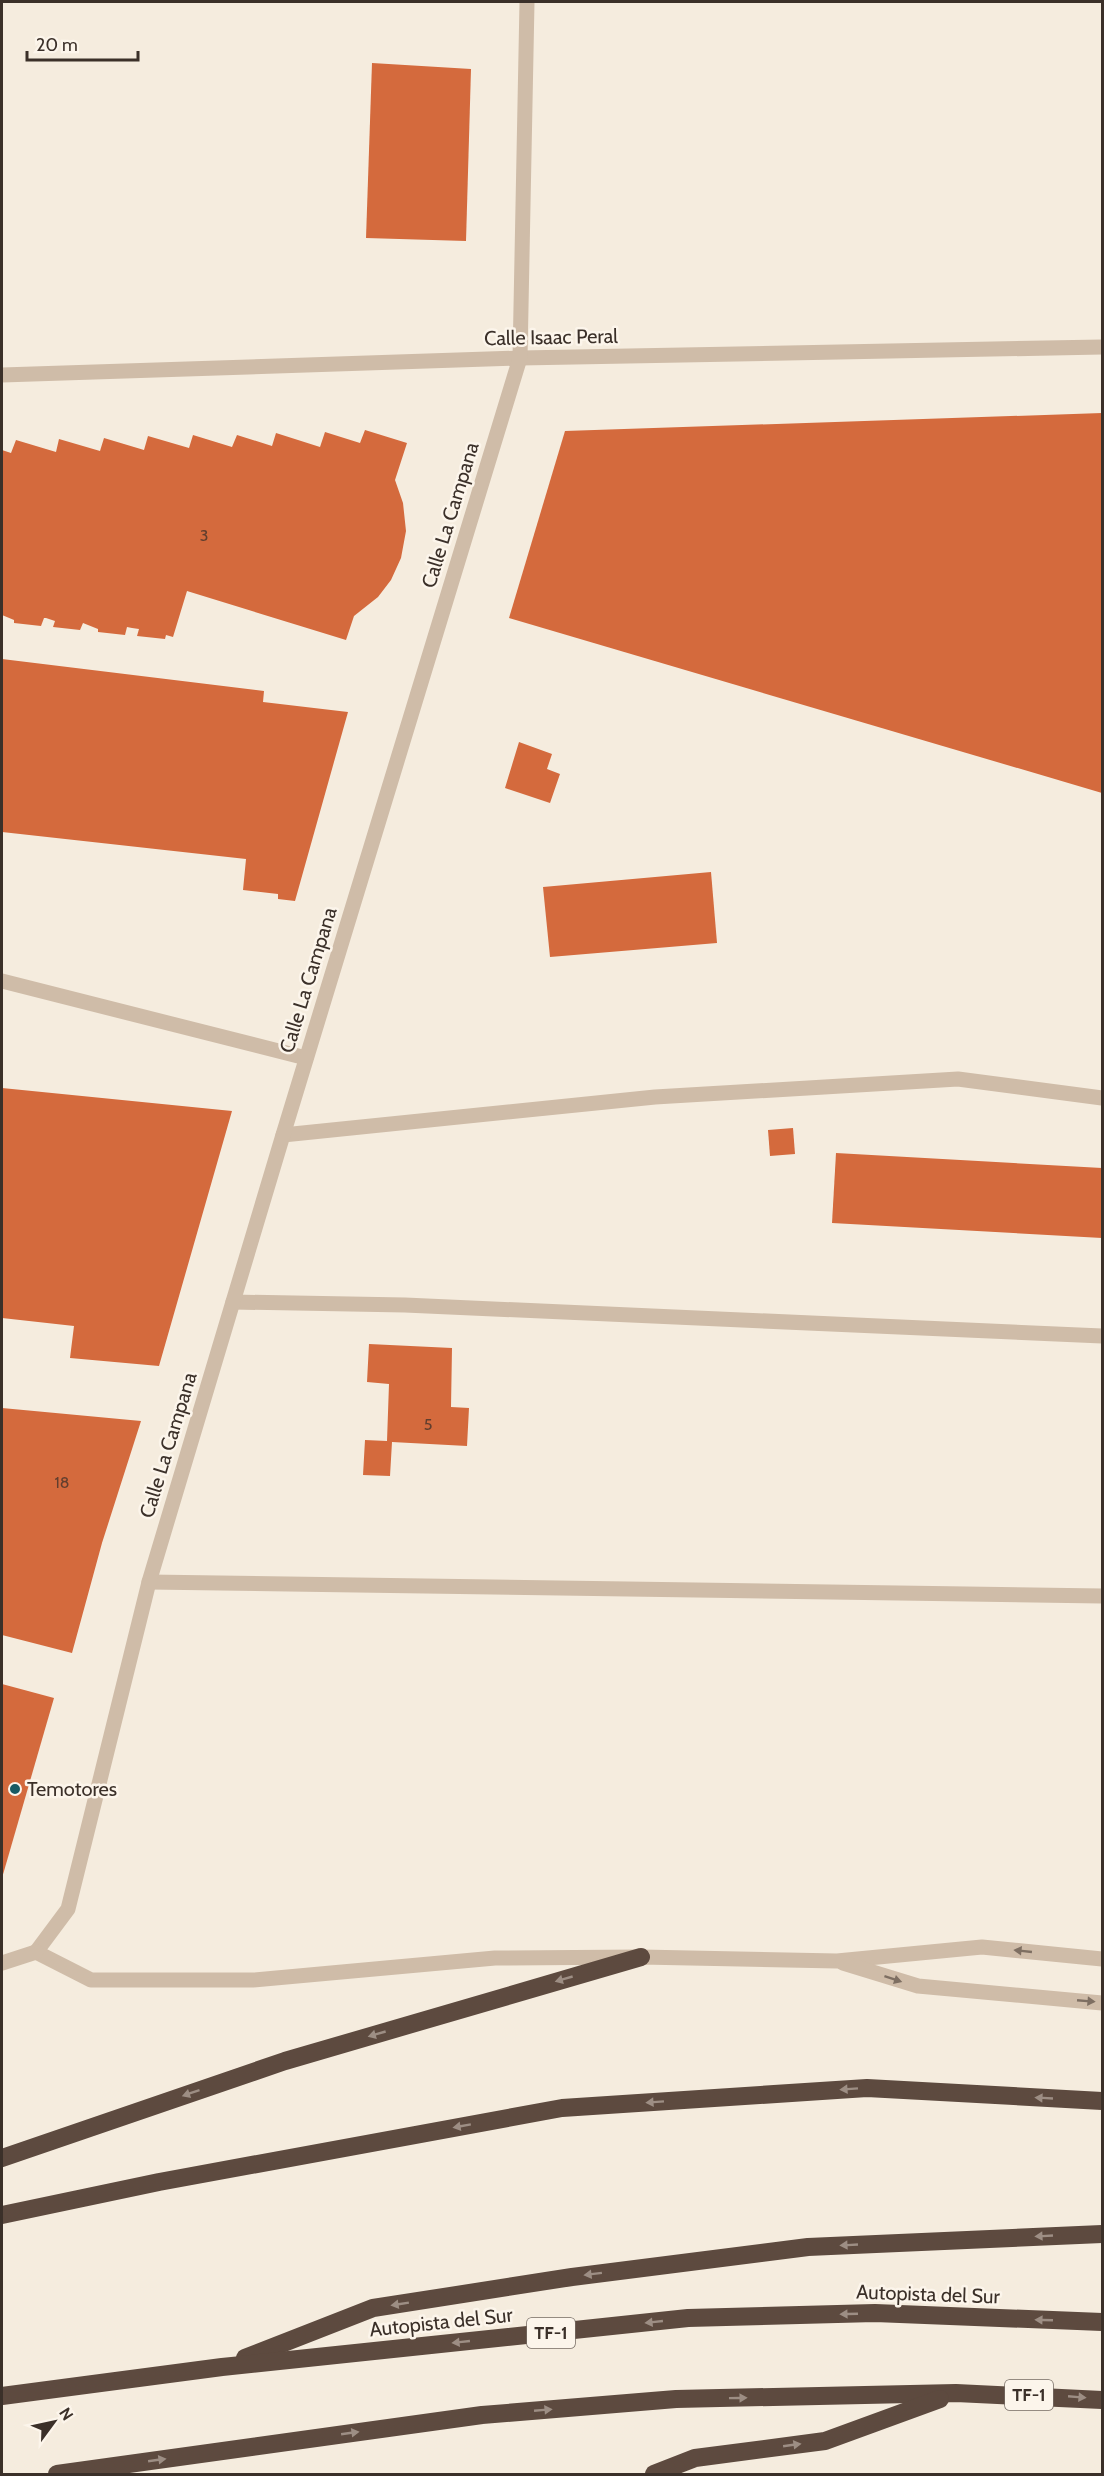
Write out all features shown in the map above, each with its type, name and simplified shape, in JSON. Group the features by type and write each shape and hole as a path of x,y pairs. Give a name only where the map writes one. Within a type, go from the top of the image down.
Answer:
{"highway":[{"path":"2,2158 285,2061 640,1957"},
{"path":"2,2215 159,2182 562,2108 867,2088 1102,2101"},
{"path":"222,2367 373,2308 572,2277 808,2247 1102,2234"},
{"name":"Autopista del Sur","path":"2,2396 222,2367 688,2318 875,2313 1102,2322"},
{"path":"654,2475 695,2458 825,2441 956,2393"},
{"name":"TF-1","path":"57,2475 482,2415 676,2399 956,2393 1102,2400"}],"street":[{"name":"Calle La Campana","path":"36,1952 68,1909 149,1582 520,358 527,2"},
{"name":"Calle Isaac Peral","path":"2,375 520,358 1102,347"},
{"path":"2,981 306,1058"},
{"path":"283,1135 655,1097 957,1079 1102,1098"},
{"path":"233,1302 416,1306 1102,1336"},
{"path":"149,1582 1102,1596"},
{"path":"2,1963 36,1952 92,1980 253,1980 495,1958 640,1957 837,1961 982,1947 1102,1959"},
{"path":"837,1961 918,1986 1102,2003"}],"building":[{"path":"372,63 471,69 466,241 366,238"},
{"path":"1102,413 1102,793 509,618 565,431"},
{"path":"365,430 407,443 395,480 403,503 406,531 401,558 391,580 378,597 354,616 346,640 187,591 173,637 166,635 165,639 137,636 139,629 127,627 125,635 98,632 98,629 83,623 80,630 53,627 55,621 46,618 41,626 14,623 14,620 2,615 2,450 11,453 16,440 56,452 59,439 100,451 104,438 144,450 148,436 189,448 193,435 232,447 237,435 272,446 276,433 320,447 325,432 360,443"},
{"path":"2,659 264,691 263,702 348,712 295,901 278,899 278,894 243,890 246,859 2,832"},
{"path":"519,742 552,754 547,769 560,774 550,803 505,788"},
{"path":"711,872 717,943 550,957 543,887"},
{"path":"2,1088 232,1111 159,1366 70,1358 74,1326 2,1318"},
{"path":"793,1128 795,1154 770,1156 768,1130"},
{"path":"836,1153 1102,1168 1102,1238 832,1223"},
{"path":"369,1344 452,1348 451,1407 469,1408 467,1446 392,1442 390,1476 363,1475 365,1440 387,1441 389,1384 367,1382"},
{"path":"2,1408 141,1421 102,1543 72,1653 2,1635"},
{"name":"Temotores","path":"2,1684 54,1698 2,1878"}],"place":[{"name":"Temotores","path":"15,1789"}]}
